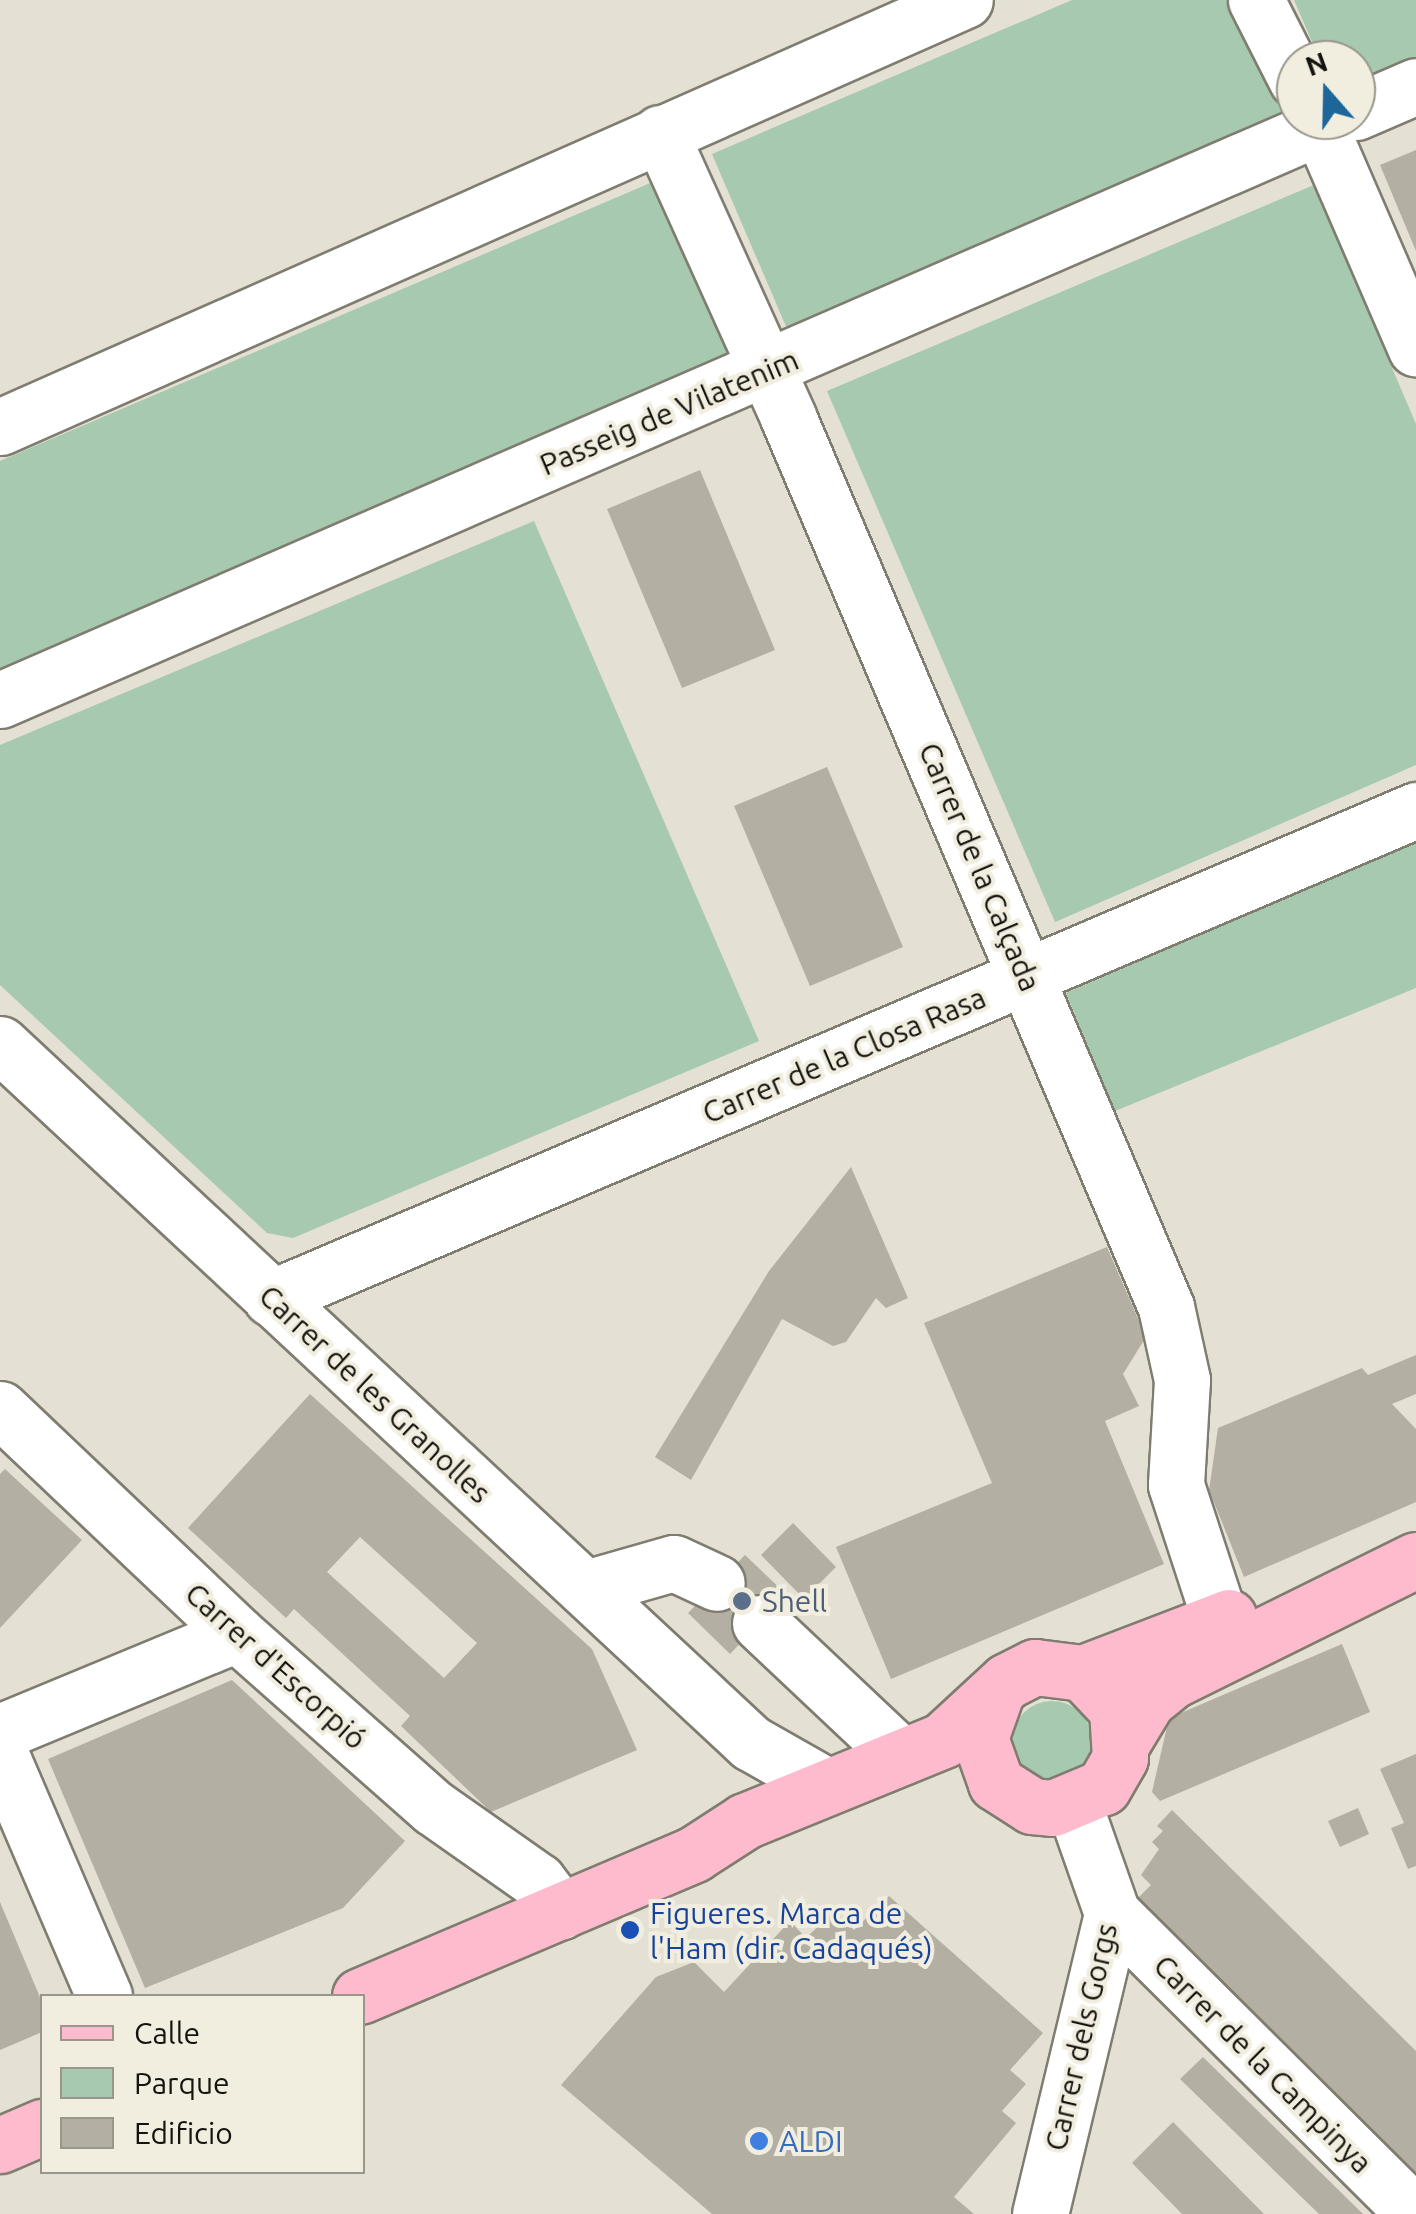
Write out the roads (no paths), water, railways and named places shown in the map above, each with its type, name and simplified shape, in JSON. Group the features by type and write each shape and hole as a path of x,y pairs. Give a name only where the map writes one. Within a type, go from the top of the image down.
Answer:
{"main road":[{"path":"694,1854 800,1830 924,1783 996,1783 1032,1806 1074,1804 1103,1786 1123,1741 1147,1702 1173,1680 1320,1609 1352,1586 1416,1560"},
{"path":"365,1994 694,1854 745,1821 963,1728 996,1693 1036,1667 1083,1673 1298,1594 1352,1586"},
{"path":"1083,1673 1117,1709 1123,1741"},
{"path":"996,1693 980,1738 996,1783"},
{"path":"0,2145 40,2127"}],"street":[{"path":"0,427 965,0"},
{"path":"1256,0 1277,40"},
{"name":"Passeig de Vilatenim","path":"1376,102 1416,86"},
{"name":"Carrer de la Calçada","path":"660,133 768,370 1166,1307 1182,1380 1176,1486 1220,1620"},
{"name":"Passeig de Vilatenim","path":"0,700 768,370 1287,140"},
{"path":"1339,140 1416,348"},
{"name":"Carrer de la Closa Rasa","path":"271,1298 1416,810"},
{"name":"Carrer de les Granolles","path":"0,1044 752,1743 827,1786"},
{"name":"Carrer d'Escorpió","path":"0,1409 237,1634 434,1808 538,1880 561,1911"},
{"path":"586,1588 674,1563 717,1582"},
{"path":"760,1623 902,1757"},
{"path":"0,1732 237,1634"},
{"path":"745,1821 752,1743"},
{"path":"0,1753 103,1994"},
{"name":"Carrer dels Gorgs","path":"1040,2214 1112,1913 1074,1804"},
{"name":"Carrer de la Campinya","path":"1112,1913 1414,2214"}],"place":[{"name":"Shell","path":"742,1601"},
{"name":"Figueres. Marca de l'Ham (dir. Cadaqués)","path":"630,1930"},
{"name":"ALDI","path":"759,2141"}]}
